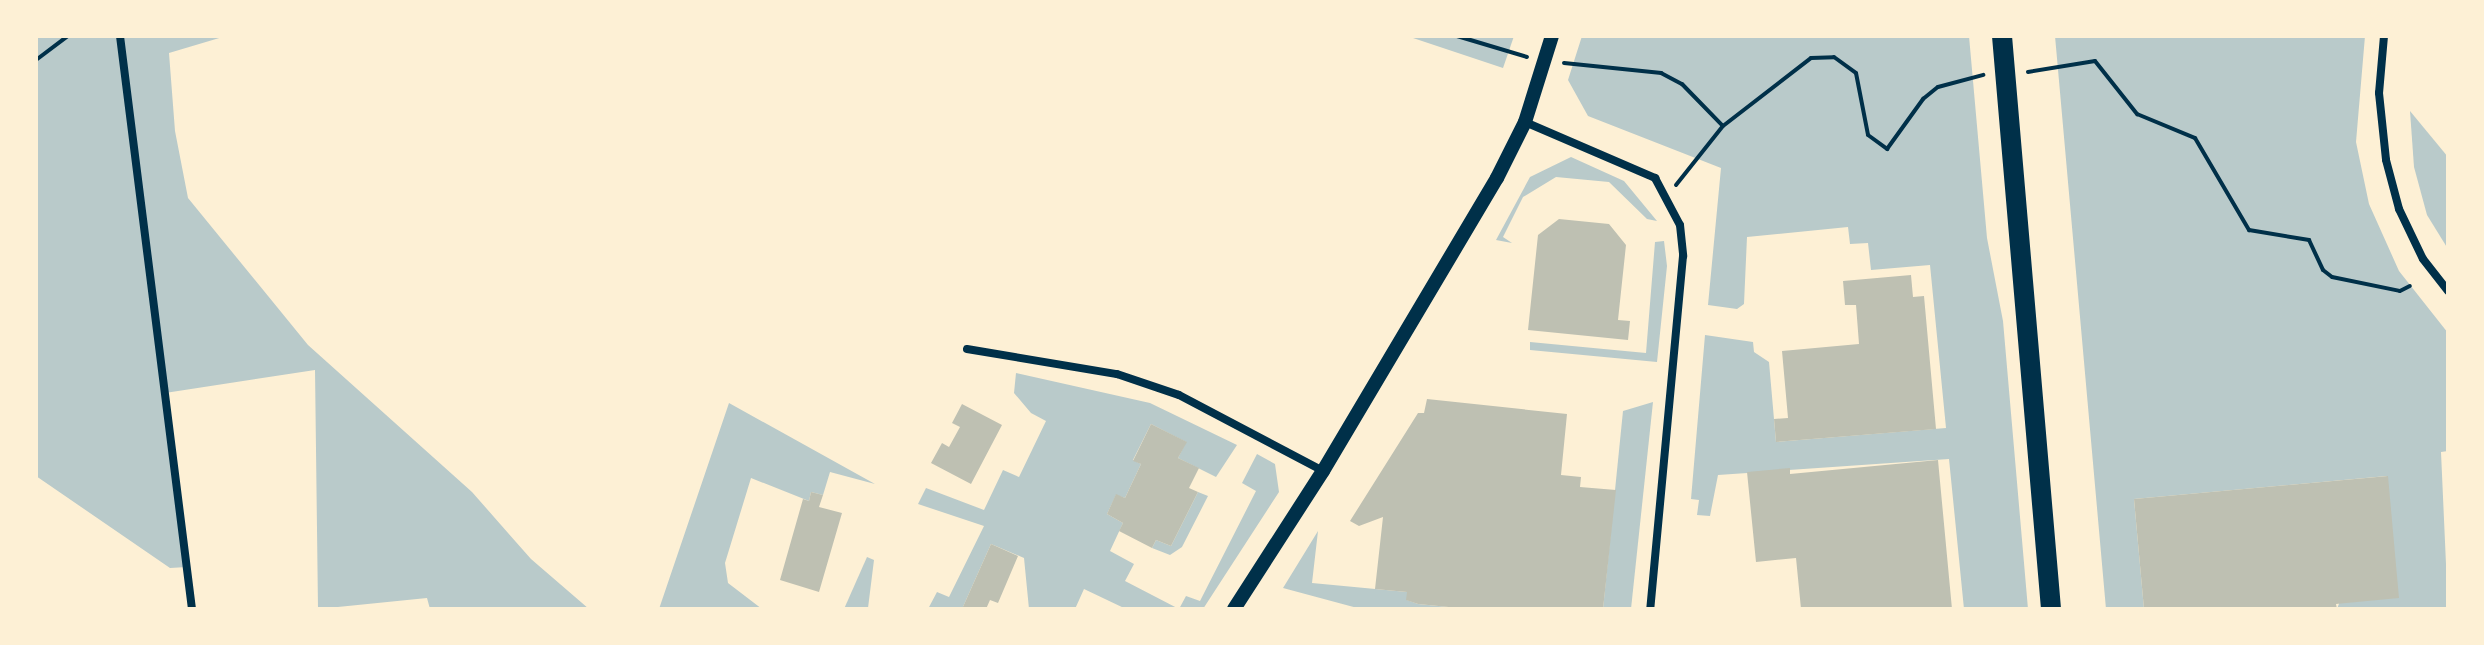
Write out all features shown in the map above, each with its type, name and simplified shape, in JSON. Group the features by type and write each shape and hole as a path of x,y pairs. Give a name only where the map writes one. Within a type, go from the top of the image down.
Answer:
{"main road":[{"path":"2002,36 2051,609"}],"street":[{"path":"120,36 192,609"},
{"path":"1234,609 1323,471 1466,232 1525,122 1552,36"},
{"path":"2384,36 2379,93 2386,160 2399,209 2423,259 2448,291"},
{"path":"1525,122 1635,165 1655,178 1680,225 1683,256 1650,609"},
{"path":"967,349 1117,374 1179,395 1323,471"}],"path":[{"path":"36,60 68,36"},
{"path":"1457,36 1543,62 1661,73 1682,84 1723,126"},
{"path":"1667,196 1723,126 1802,62 1834,57 1856,73 1868,135 1887,149 1923,99 1938,87 1962,77 2095,61 2137,114 2195,138 2249,230 2309,240 2323,270 2332,277 2400,291 2410,286"}],"shaded area":[{"path":"36,36 226,36 169,53 175,131 188,198 308,345 472,492 531,559 589,609 430,609 427,598 318,609 315,370 165,393 187,567 170,568 36,476"},
{"path":"1407,36 1514,36 1503,68"},
{"path":"1582,36 1969,36 1987,238 2003,321 2028,609 1964,609 1949,459 1718,475 1710,516 1697,515 1699,500 1691,499 1705,335 1753,342 1754,352 1769,362 1776,442 1946,428 1930,265 1871,270 1868,243 1850,244 1848,227 1747,237 1744,304 1737,309 1708,305 1721,168 1588,116 1568,80"},
{"path":"2055,36 2365,36 2356,142 2369,204 2399,271 2448,333 2448,451 2441,452 2448,609 2337,609 2387,476 2134,499 2144,609 2106,609"},
{"path":"2410,111 2448,157 2448,249 2427,215 2414,167"},
{"path":"1571,157 1624,181 1657,221 1647,219 1609,182 1556,177 1523,197 1503,237 1512,243 1496,240 1530,177"},
{"path":"1664,241 1667,266 1657,362 1530,350 1530,342 1646,353 1655,242"},
{"path":"1016,373 1150,403 1237,445 1216,477 1178,458 1186,442 1151,424 1133,460 1141,464 1125,498 1116,495 1107,514 1123,523 1110,551 1134,564 1125,581 1179,609 1126,609 1084,589 1075,609 1029,609 1024,558 991,544 962,609 928,609 937,592 949,597 984,526 918,504 926,488 984,510 1003,470 1019,477 1046,421 1031,413 1014,393"},
{"path":"1653,402 1631,609 1603,609 1623,411"},
{"path":"729,403 875,484 830,472 823,495 811,492 809,501 751,478 725,563 728,583 762,609 659,609"},
{"path":"1257,454 1275,464 1279,492 1203,609 1179,609 1186,596 1200,601 1256,491 1242,483"},
{"path":"1198,492 1208,496 1182,547 1170,555 1152,548 1156,540 1171,546"},
{"path":"1318,531 1312,583 1407,592 1407,600 1418,604 1469,609 1361,609 1283,588"},
{"path":"867,557 874,560 868,608 844,609"}],"building":[{"path":"1559,219 1609,224 1626,245 1618,320 1630,321 1628,340 1528,330 1538,235"},
{"path":"1911,275 1913,297 1924,296 1936,429 1776,442 1774,419 1788,418 1782,351 1859,344 1856,305 1845,305 1843,281"},
{"path":"1427,399 1567,414 1561,475 1581,477 1580,487 1616,490 1603,609 1469,609 1418,604 1406,600 1407,592 1375,589 1383,517 1359,526 1350,521 1418,413 1424,413"},
{"path":"962,404 1002,425 971,484 931,463 942,443 949,447 960,427 952,423"},
{"path":"1151,424 1187,442 1178,458 1199,468 1189,488 1198,492 1171,546 1156,540 1152,548 1119,531 1123,523 1107,514 1116,494 1125,498 1141,464 1133,461"},
{"path":"1938,460 1952,609 1801,609 1796,558 1756,562 1747,472 1790,468 1790,474"},
{"path":"2388,476 2399,598 2336,604 2337,609 2144,609 2134,499"},
{"path":"811,492 823,495 819,507 842,513 819,592 780,580 803,499 809,501"},
{"path":"991,544 1018,556 998,603 990,600 986,609 962,609"}]}
